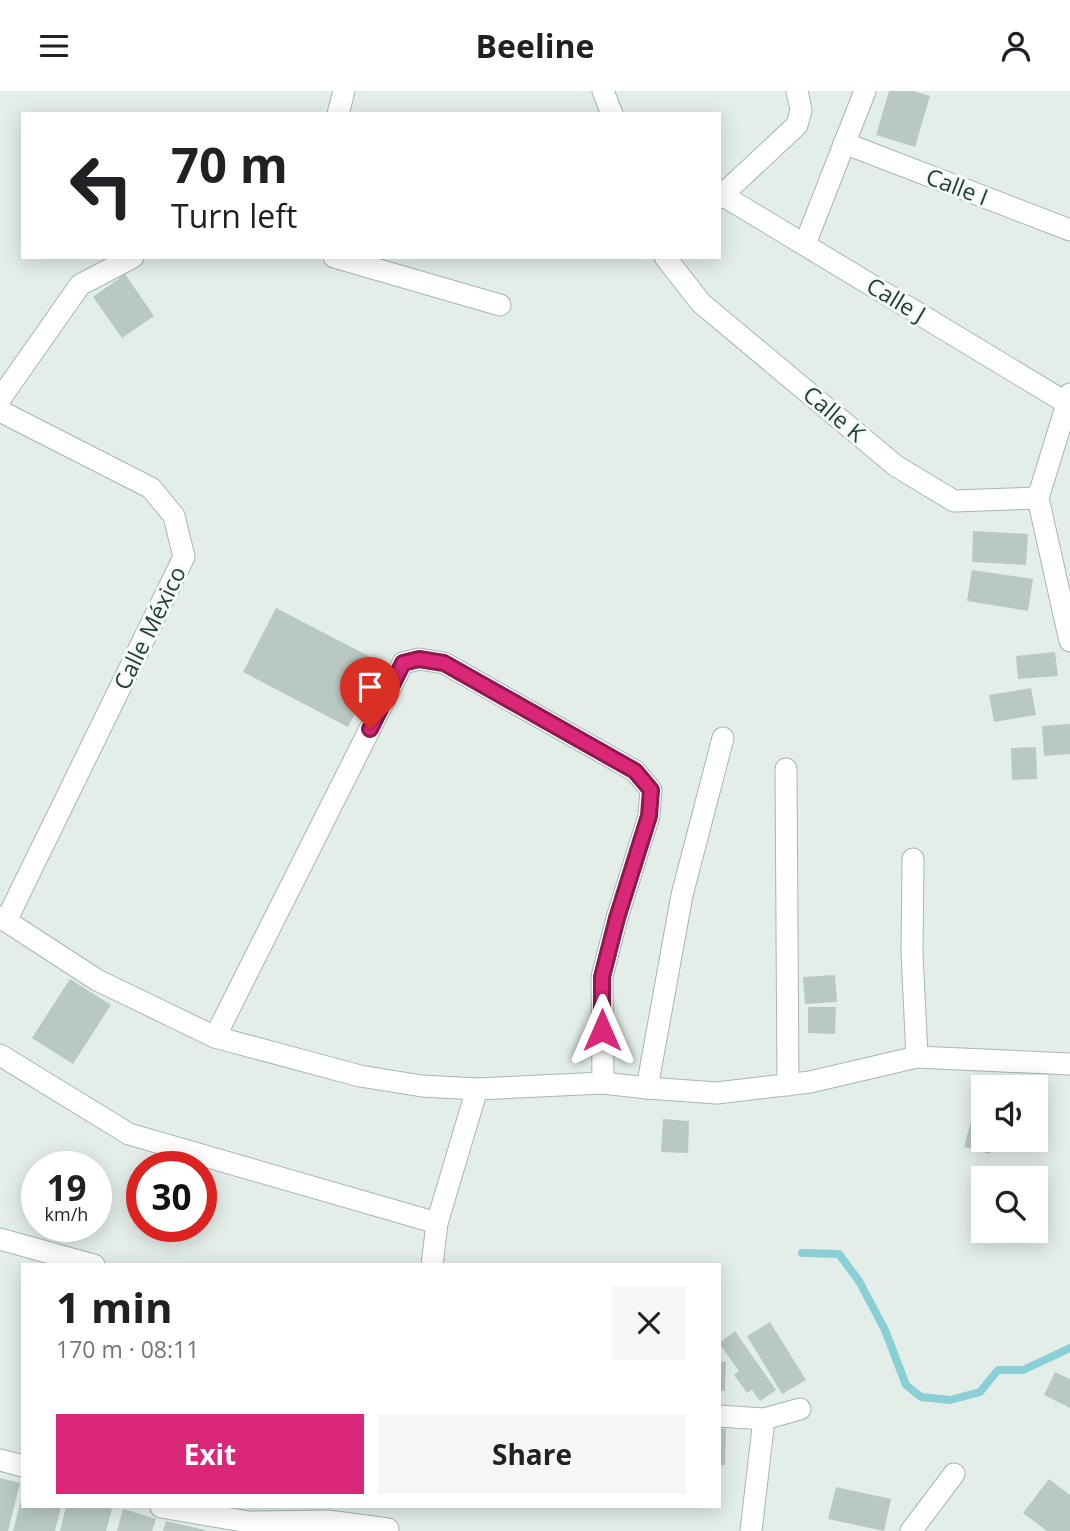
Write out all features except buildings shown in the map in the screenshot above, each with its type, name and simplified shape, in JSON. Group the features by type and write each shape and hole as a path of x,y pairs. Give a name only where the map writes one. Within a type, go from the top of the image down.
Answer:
{"street":[{"path":"339,112 344,91"},
{"path":"603,91 610,112"},
{"path":"721,196 797,125 801,110 797,91"},
{"path":"805,244 865,91"},
{"name":"Calle I","path":"844,143 1070,230"},
{"name":"Calle J","path":"721,196 1069,401"},
{"path":"0,399 80,285 129,259"},
{"path":"341,259 500,305"},
{"name":"Calle K","path":"667,259 701,303 896,466 954,501 1038,498"},
{"path":"1069,401 1038,498 1070,641"},
{"name":"Calle México","path":"0,411 151,488 174,516 184,557 3,919"},
{"path":"215,1037 403,663 419,659 444,663 635,771 651,790 649,816 617,918 602,977 603,1083"},
{"path":"647,1088 682,895 723,738"},
{"path":"786,769 788,1085"},
{"path":"913,859 912,953 917,1057"},
{"path":"3,919 97,979 215,1037 360,1076 422,1086 477,1089 603,1083 717,1093 810,1082 917,1057 1070,1064"},
{"path":"0,1055 129,1134 437,1223"},
{"path":"432,1263 437,1223 477,1089"},
{"path":"0,1239 87,1263"},
{"path":"721,1416 764,1419 800,1409"},
{"path":"751,1531 764,1419"},
{"path":"0,1460 21,1466"},
{"path":"911,1531 954,1474"},
{"path":"167,1508 248,1522 331,1514 388,1529 387,1531"}],"waterway":[{"path":"802,1253 839,1254 859,1281 885,1330 906,1385 921,1397 950,1400 980,1392 998,1370 1023,1370 1070,1348"}],"route":[{"path":"370,729 403,663 419,659 444,663 635,771 651,790 649,816 617,918 602,977 602,1030"}]}
